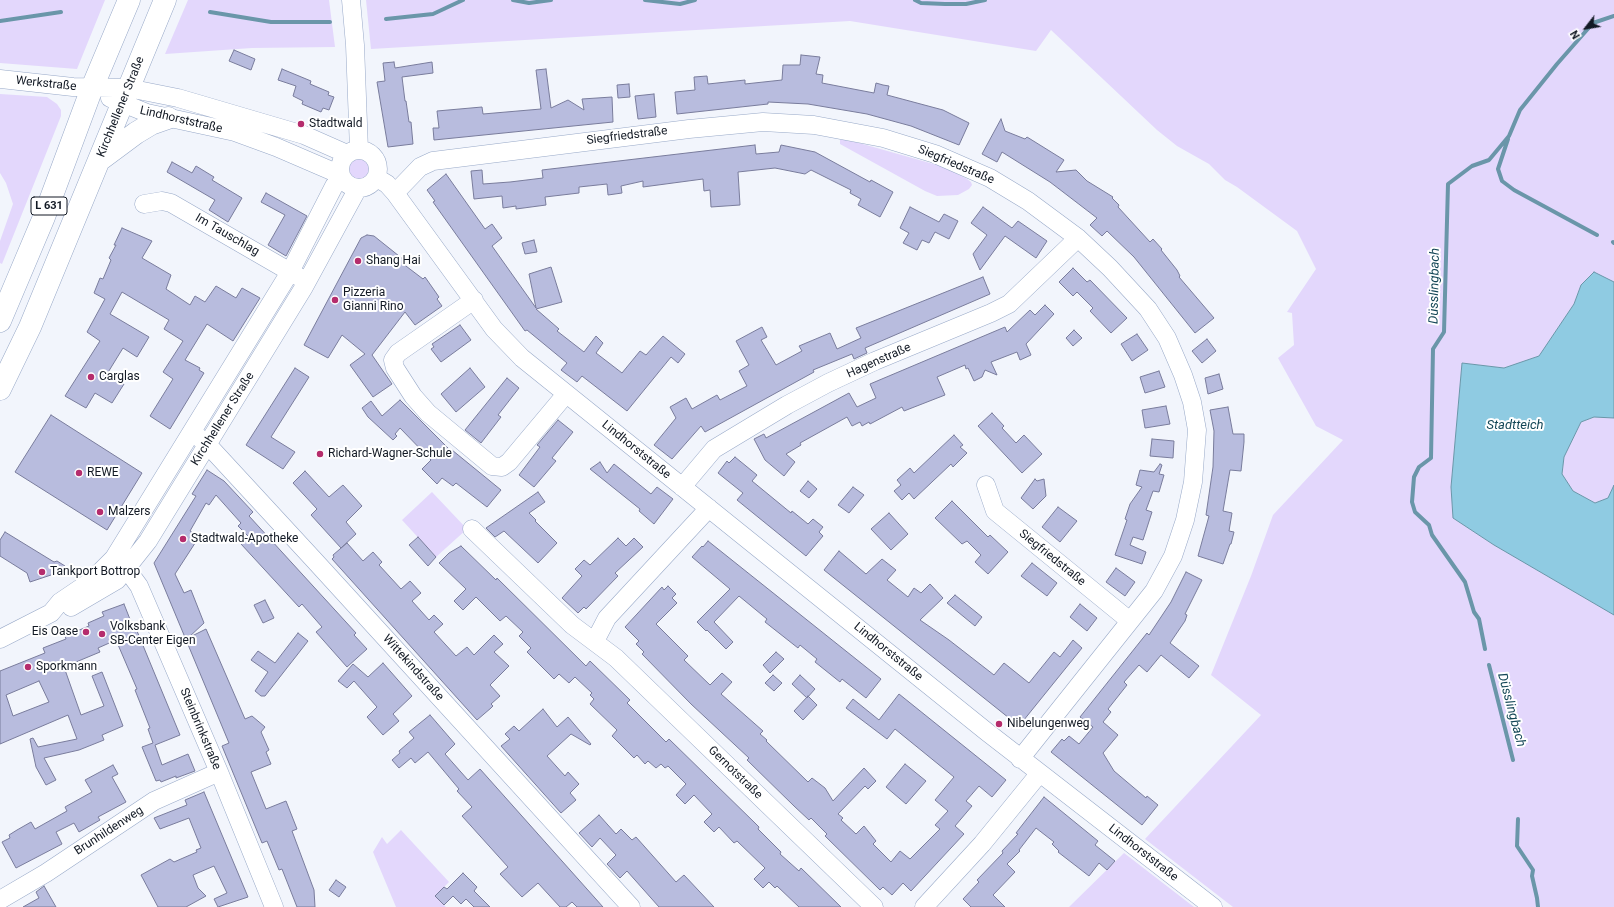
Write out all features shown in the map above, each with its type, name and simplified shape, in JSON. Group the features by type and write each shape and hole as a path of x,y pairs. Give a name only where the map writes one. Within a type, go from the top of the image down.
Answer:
{"main road":[{"name":"L 631","path":"0,321 44,217 92,88 129,0"},
{"name":"Kirchhellener Straße","path":"0,389 30,326 165,0"},
{"path":"100,160 136,133 151,124 168,118"}],"street":[{"path":"351,0 355,50 353,152"},
{"name":"Werkstraße","path":"0,79 92,88"},
{"name":"Lindhorststraße","path":"92,88 125,96 178,98 304,135 353,152"},
{"name":"Lindhorststraße","path":"125,96 147,113 235,132 276,147 342,177"},
{"name":"Siegfriedstraße","path":"395,193 420,168 433,161 689,129 763,122 814,125 883,138 935,154 990,178 1028,201 1078,238 1110,268 1148,309 1167,338 1183,375 1192,402 1198,430 1193,482 1184,520 1173,556 1154,591 1020,759"},
{"path":"353,152 370,153 375,159 378,166 376,178 369,186 358,188 348,185 342,177 341,163 353,152"},
{"name":"Kirchhellener Straße","path":"120,563 192,432 290,272 334,186 342,177"},
{"name":"Lindhorststraße","path":"376,178 387,184 395,193 494,329 508,345 566,394 1020,759 1213,907"},
{"name":"Kirchhellener Straße","path":"0,639 51,613 60,602 120,563 148,541 307,281 358,188"},
{"name":"Im Tauschlag","path":"144,204 157,201 171,203 307,281"},
{"name":"Hagenstraße","path":"682,487 714,449 787,405 842,377 1009,304 1078,238"},
{"path":"474,300 398,353 394,360 395,368 402,379 413,396 428,413 492,466 502,467 509,462 566,394"},
{"name":"Wittekindstraße","path":"192,432 207,444 631,907"},
{"name":"Siegfriedstraße","path":"986,485 995,512 1130,621"},
{"path":"595,641 607,618 709,508"},
{"name":"Gernotstraße","path":"472,529 572,625 616,658 874,907"},
{"name":"Steinbrinkstraße","path":"120,563 138,586 219,772 274,907"},
{"name":"Brunhildenweg","path":"3,902 154,801 219,772"},
{"path":"924,907 982,844 1039,774"}],"shaded area":[{"path":"0,0 105,0 77,69 0,63"},
{"path":"188,0 329,0 335,47 252,48 165,54"},
{"path":"366,0 1614,0 1614,282 1594,273 1581,285 1574,304 1539,356 1504,368 1462,363 1451,487 1453,518 1494,545 1614,615 1614,907 1233,907 1145,839 1261,715 1211,675 1251,576 1273,515 1343,440 1316,426 1278,358 1294,345 1292,313 1287,312 1316,269 1297,231 1237,187 1225,180 1209,164 1177,146 1157,130 1051,30 1036,51 850,21 371,49"},
{"path":"0,94 47,97 57,104 61,110 61,116 2,264 0,263 0,241 13,204 6,183 0,173"},
{"path":"845,139 944,167 967,179 972,185 969,189 958,195 937,196 925,191 840,144 840,140"},
{"path":"359,159 366,162 369,169 366,176 359,179 352,176 349,169 352,162"},
{"path":"1594,417 1614,418 1614,485 1608,498 1595,503 1573,491 1562,474 1564,457 1581,422"},
{"path":"432,492 467,529 436,557 402,520"},
{"path":"401,830 449,882 435,896 446,907 396,907 373,852 382,837 387,844"},
{"path":"1124,853 1194,907 1069,907"}],"water":[{"name":"Stadtteich","path":"1594,272 1614,282 1614,418 1594,417 1581,422 1564,457 1562,474 1573,491 1595,503 1608,498 1614,485 1614,615 1494,545 1453,518 1451,487 1462,363 1504,368 1539,356 1574,304 1581,285"}],"building":[{"path":"234,50 255,59 251,70 229,61"},
{"path":"801,55 820,57 816,74 823,75 822,83 874,93 876,83 889,86 887,95 943,110 969,123 959,145 911,126 867,114 808,104 768,102 768,104 677,114 675,92 695,90 694,77 707,76 708,84 745,80 745,84 782,80 783,65 800,65"},
{"path":"394,62 395,68 432,62 433,73 402,77 409,122 411,122 413,144 388,147 377,82 385,81 383,63"},
{"path":"282,69 311,81 310,84 329,92 328,95 334,97 329,110 323,108 321,112 302,104 303,101 293,96 296,86 278,80"},
{"path":"546,69 551,108 568,100 584,110 582,99 612,97 613,122 434,140 433,128 439,128 437,111 482,107 483,114 541,109 536,70"},
{"path":"629,84 630,97 618,98 617,85"},
{"path":"654,94 656,117 638,119 635,96"},
{"path":"1001,119 1005,131 1025,139 1027,137 1064,160 1056,172 1076,170 1087,181 1113,197 1112,198 1119,205 1118,207 1150,242 1153,239 1162,249 1161,250 1177,270 1180,276 1179,277 1214,318 1195,333 1134,257 1107,231 1102,236 1090,225 1097,218 1050,182 1002,152 997,162 982,154"},
{"path":"755,145 756,154 779,152 781,145 815,152 870,182 871,180 893,192 880,217 858,205 861,199 850,193 851,190 811,170 805,174 775,168 738,172 740,205 711,207 710,190 704,191 703,179 643,187 643,181 621,186 622,193 608,195 607,184 579,187 579,193 545,197 546,205 516,209 516,206 503,208 502,196 474,199 471,171 482,170 483,184 510,182 543,178 542,170"},
{"path":"172,162 192,173 196,166 214,177 212,180 242,198 228,222 209,210 215,200 167,172"},
{"path":"446,174 485,229 492,224 502,238 492,246 536,308 529,274 551,267 562,302 536,309 559,329 557,331 584,352 596,336 603,343 596,353 622,373 640,351 646,355 663,336 685,354 678,363 671,357 627,411 582,376 577,382 561,370 567,363 527,330 525,331 433,202 435,201 427,190"},
{"path":"266,193 307,216 286,256 268,245 285,215 261,202"},
{"path":"910,207 939,222 944,214 958,221 949,239 935,232 929,243 922,240 917,250 903,243 909,233 900,228"},
{"path":"983,207 1012,228 1018,221 1047,241 1036,258 1005,236 980,270 973,254 987,235 971,223"},
{"path":"122,228 152,241 142,258 171,275 166,289 190,305 195,296 205,302 216,286 236,298 242,288 260,298 233,341 207,324 185,360 200,368 199,370 204,373 170,429 150,416 173,379 163,372 183,341 164,329 169,320 122,292 110,314 149,337 137,357 123,348 107,374 124,384 112,403 95,393 86,408 65,396 100,341 87,332 105,299 94,293 100,278 103,279 111,260 109,258 116,245 114,245"},
{"path":"367,235 374,236 404,260 402,263 423,279 425,277 439,297 437,299 442,306 415,325 405,312 372,355 392,384 373,397 350,365 365,354 342,335 328,358 304,345 361,238"},
{"path":"534,240 537,252 525,254 522,243"},
{"path":"1073,268 1087,282 1090,280 1127,318 1111,333 1090,311 1093,308 1077,292 1073,296 1059,282"},
{"path":"983,277 990,294 865,348 867,353 854,359 852,354 813,370 814,372 705,432 701,426 672,459 654,445 676,418 670,407 686,398 692,409 717,395 720,400 747,386 739,371 749,365 736,341 762,327 767,337 761,340 776,365 802,351 799,346 830,333 837,349 861,338 856,328"},
{"path":"1045,305 1054,314 1026,344 1031,355 1020,360 1017,352 991,362 997,375 985,370 982,377 974,381 965,365 937,377 945,395 904,411 902,407 870,424 869,422 862,426 860,422 852,426 847,417 800,443 801,445 786,454 795,462 784,476 765,460 754,439 764,434 766,438 849,393 857,407 876,398 870,384 1005,327 1007,332 1030,310 1035,315"},
{"path":"460,325 471,340 441,362 431,349 434,347 432,344"},
{"path":"1074,330 1082,338 1073,346 1066,338"},
{"path":"1137,334 1148,350 1132,361 1121,344"},
{"path":"1207,339 1216,351 1202,363 1192,351"},
{"path":"295,368 309,377 271,437 295,452 283,469 246,445"},
{"path":"470,368 485,387 456,412 441,394"},
{"path":"1159,371 1165,387 1145,393 1140,377"},
{"path":"1219,374 1223,389 1208,394 1205,378"},
{"path":"507,378 519,388 498,415 501,417 481,443 465,430"},
{"path":"400,400 451,451 452,450 501,490 487,507 456,483 453,486 442,478 437,484 422,469 431,460 400,428 395,434 397,436 393,440 368,417 362,408 371,401 382,416"},
{"path":"1166,406 1170,424 1145,428 1142,410"},
{"path":"1228,407 1233,434 1244,434 1244,442 1241,471 1230,470 1223,511 1232,513 1229,531 1234,532 1223,564 1198,556 1209,516 1206,515 1213,467 1214,431 1210,410"},
{"path":"992,413 1004,426 1002,428 1016,443 1024,435 1042,454 1022,473 978,426"},
{"name":"REWE","path":"51,415 142,473 107,530 15,472"},
{"path":"558,420 573,432 552,458 556,461 534,487 519,475 540,447 537,445"},
{"path":"954,435 963,445 960,447 967,453 953,467 951,464 914,499 909,493 902,500 894,491 901,485 897,480 910,468 914,473"},
{"path":"1152,439 1174,441 1173,458 1150,456"},
{"path":"735,457 757,475 752,481 791,513 792,511 808,524 813,519 823,527 819,532 823,536 806,556 737,500 743,493 718,473 727,461 729,463"},
{"path":"600,462 607,473 614,464 651,494 657,487 673,499 654,524 639,511 640,509 590,469"},
{"path":"1160,464 1162,465 1159,474 1164,475 1159,492 1153,491 1146,510 1152,512 1143,540 1133,537 1130,545 1146,552 1142,564 1115,555 1127,520 1125,519 1130,504 1142,487 1136,485 1140,470 1154,472"},
{"path":"207,470 224,481 253,512 249,516 356,633 354,635 367,649 347,667 316,632 322,627 302,604 299,607 241,544 249,537 238,526 241,523 216,495 209,505 206,503 190,531 199,537 175,574 184,593 191,590 204,623 188,638 206,629 245,719 252,716 265,727 261,732 269,750 266,752 271,764 251,772 266,809 286,801 297,829 292,831 314,890 315,907 297,907 282,869 279,870 267,841 262,843 222,746 229,743 154,563 196,496 192,494"},
{"path":"305,471 329,497 343,485 362,506 346,522 356,534 341,548 311,515 317,509 293,483"},
{"path":"1035,479 1037,481 1044,479 1046,496 1033,509 1021,498"},
{"path":"808,481 817,489 809,498 800,491"},
{"path":"853,487 864,495 849,513 838,505"},
{"path":"538,492 545,502 529,513 557,543 538,563 504,531 495,537 486,528"},
{"path":"952,501 988,537 990,535 1008,552 988,574 975,562 981,555 967,541 962,544 935,518"},
{"path":"1058,507 1077,521 1060,542 1042,527"},
{"path":"889,513 908,534 891,550 871,529"},
{"path":"5,532 54,562 57,561 65,566 54,574 30,582 27,573 0,556 0,540"},
{"path":"418,537 436,557 428,566 409,545"},
{"path":"618,538 626,546 634,538 643,547 615,573 618,576 586,609 584,607 578,613 562,598 582,576 575,569 584,560 590,565"},
{"path":"708,541 881,679 866,698 842,679 840,682 815,662 817,659 800,645 798,648 765,622 767,619 739,596 714,622 733,642 726,649 707,630 706,631 697,622 730,589 692,557"},
{"path":"347,543 363,561 373,552 382,562 379,565 401,589 410,581 421,593 412,601 429,620 434,615 443,624 434,632 456,656 467,647 474,655 494,635 503,644 494,652 509,666 490,685 500,696 491,704 493,706 477,720 332,559 334,557 333,555"},
{"path":"461,546 496,580 497,578 586,666 590,661 630,700 627,703 666,742 669,739 759,827 758,829 781,852 780,854 799,871 801,868 841,907 799,907 777,886 775,888 769,882 763,888 754,879 765,868 737,841 734,843 719,827 714,832 704,822 712,814 694,795 685,804 676,795 686,784 668,766 665,768 661,764 656,768 648,761 645,764 637,755 634,758 612,736 617,730 590,704 594,699 590,695 592,693 575,677 569,683 559,674 554,679 527,652 531,648 519,636 523,632 506,616 500,621 476,597 463,610 454,601 466,589 439,563 449,553"},
{"path":"839,551 866,574 882,559 896,570 887,580 908,597 914,588 921,593 930,584 943,598 920,620 949,640 994,675 1004,663 1029,683 1054,652 1060,657 1073,640 1082,648 1019,726 824,570"},
{"path":"1032,563 1057,583 1047,596 1021,576"},
{"path":"1116,568 1135,582 1125,596 1106,582"},
{"path":"1186,572 1202,580 1185,614 1187,615 1185,621 1170,643 1199,666 1189,678 1161,655 1147,672 1139,665 1124,682 1127,685 1108,709 1111,712 1103,722 1118,735 1103,753 1114,771 1146,798 1147,796 1158,805 1142,825 1051,752 1062,739 1064,741 1069,736 1079,744 1093,727 1080,717 1147,633 1149,635 1171,602"},
{"path":"668,586 676,594 672,598 677,603 656,624 688,656 684,660 710,685 722,673 732,682 721,694 763,731 760,734 767,740 766,741 808,782 812,778 825,788 833,801 864,768 876,781 868,789 865,786 838,814 843,818 841,820 856,834 864,826 876,841 873,844 891,862 900,851 910,859 940,829 935,825 948,811 935,800 954,777 895,729 887,739 846,708 853,699 879,720 899,694 1006,780 992,797 979,786 966,801 972,806 955,826 964,834 911,891 903,883 892,895 883,887 880,890 825,836 827,834 811,818 809,820 794,806 747,760 749,758 691,704 642,654 644,652 636,644 639,641 625,627 662,587 664,590"},
{"path":"955,595 982,617 975,626 947,603"},
{"path":"265,600 274,618 263,623 254,605"},
{"path":"124,604 135,632 137,631 180,735 155,745 162,765 188,754 195,771 161,782 160,780 156,781 142,747 153,743 148,729 150,728 135,690 137,689 116,640 98,648 100,652 64,667 81,715 104,706 92,676 102,672 123,726 102,735 104,740 79,750 44,758 56,780 46,785 36,767 30,739 33,738 38,747 77,739 68,715 0,744 0,671 45,653 43,648 66,639 65,636 89,626 88,623 104,616 102,612","holes":["39,681 49,702 13,716 6,695"]},
{"path":"1080,604 1097,618 1087,631 1070,617"},
{"path":"298,633 308,641 265,696 261,696 255,691 268,672 251,660 258,651 275,663"},
{"path":"776,652 784,659 770,673 763,665"},
{"path":"383,663 412,696 393,714 399,721 383,735 367,717 377,707 354,681 347,688 338,681 353,664 368,677"},
{"path":"773,675 782,683 774,691 765,683"},
{"path":"800,675 815,689 807,698 792,684"},
{"path":"808,696 817,705 803,720 794,711"},
{"path":"543,709 557,727 568,717 591,744 590,745 571,734 547,756 565,776 568,772 579,784 570,793 576,800 561,813 501,746 510,739 505,734 514,726 519,731"},
{"path":"430,715 455,744 445,754 468,780 480,769 603,907 577,907 572,902 566,907 560,907 538,883 522,897 500,874 508,867 462,816 472,807 457,791 459,789 428,752 415,763 411,758 399,768 392,760 400,753 399,751 414,738 409,732"},
{"path":"905,764 926,781 906,804 886,787"},
{"path":"113,765 118,774 112,777 126,802 98,817 100,820 79,832 74,823 56,832 62,844 16,868 2,842 10,838 9,835 31,822 35,829 67,811 65,807 92,792 85,780"},
{"path":"204,792 248,897 218,907 214,899 227,893 214,866 193,875 198,888 206,896 186,907 158,907 141,875 170,859 174,862 197,852 196,850 201,848 189,818 160,829 154,818 187,805 185,800"},
{"path":"1044,797 1098,841 1095,845 1115,861 1107,870 1099,863 1089,876 1058,852 1059,851 1052,844 1054,842 1036,828 1019,850 1020,851 1007,864 1015,872 993,895 1005,907 971,907 963,899 979,882 977,880 1003,853 1002,851 1018,834 1016,833"},
{"path":"599,815 616,834 621,829 632,840 636,837 676,882 684,875 714,907 659,907 627,871 620,878 607,864 616,855 600,838 592,847 579,833"},
{"path":"463,873 477,887 474,891 490,907 474,907 466,899 461,904 453,896 444,905 435,896 444,887 447,889"},
{"path":"336,880 346,887 339,897 329,890"},
{"path":"44,886 56,907 23,907 39,898 36,892"}],"waterway":[{"path":"386,19 433,14 463,0"},
{"path":"513,0 529,3 551,0"},
{"path":"645,0 680,4 695,0"},
{"path":"915,0 921,3 945,4 966,4 985,0"},
{"path":"0,21 61,12"},
{"path":"210,12 271,22 330,22"},
{"name":"Düsslingbach","path":"1485,649 1479,619 1474,612 1465,582 1432,535 1429,525 1415,512 1412,502 1414,477 1419,467 1431,458 1433,349 1444,332 1448,184 1472,166 1489,160 1509,136 1520,110 1557,64 1593,23 1614,16"},
{"path":"1508,139 1498,169 1502,181 1514,190 1597,235"},
{"name":"Düsslingbach","path":"1489,665 1513,760"},
{"name":"Düsslingbach","path":"1518,819 1517,846 1533,870 1532,876 1538,907"}],"place":[{"name":"Stadtwald","path":"301,124"},
{"name":"Shang Hai","path":"358,261"},
{"name":"Pizzeria Gianni Rino","path":"335,300"},
{"name":"Carglas","path":"91,377"},
{"name":"Richard-Wagner-Schule","path":"320,454"},
{"name":"REWE","path":"79,473"},
{"name":"Malzers","path":"100,512"},
{"name":"Stadtwald-Apotheke","path":"183,539"},
{"name":"Tankport Bottrop","path":"42,572"},
{"name":"Eis Oase","path":"86,632"},
{"name":"Volksbank SB-Center Eigen","path":"102,634"},
{"name":"Sporkmann","path":"28,667"},
{"name":"Nibelungenweg","path":"999,724"}]}
